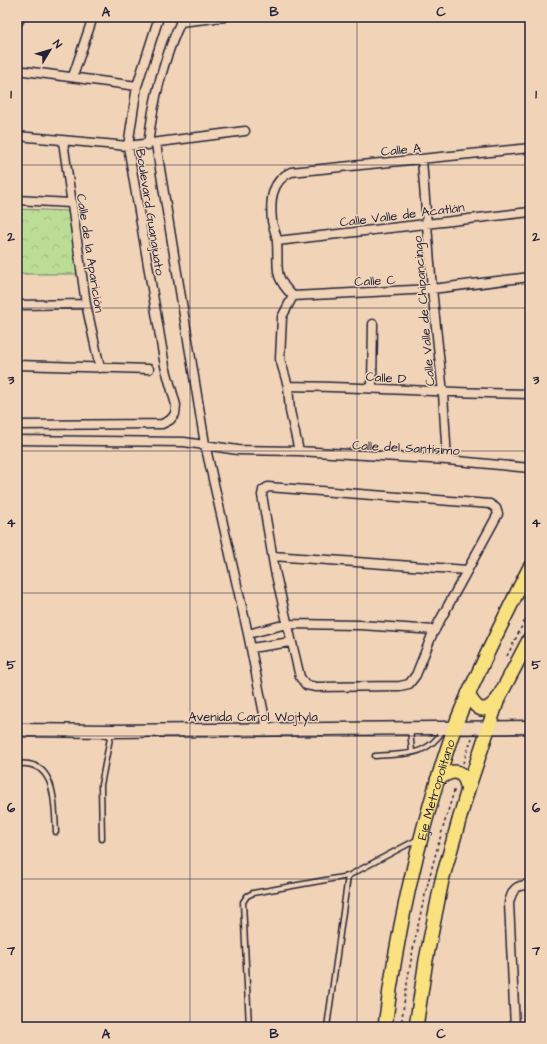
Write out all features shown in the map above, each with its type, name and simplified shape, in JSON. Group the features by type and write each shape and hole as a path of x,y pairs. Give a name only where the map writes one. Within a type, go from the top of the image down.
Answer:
{"main road":[{"name":"Eje Metropolitano","path":"385,1027 397,947 422,836 450,729 530,567"},
{"path":"416,1027 426,960 442,880 468,789 498,699 530,638"},
{"path":"468,694 474,705 482,709 492,706 498,699"},
{"path":"437,780 449,772 456,772 463,776 468,789"}],"street":[{"path":"17,24 21,17"},
{"path":"73,76 93,17"},
{"name":"Boulevard Guanajuato","path":"17,425 162,424 170,420 175,414 176,405 165,366 128,146 137,86 159,17"},
{"path":"182,19 224,17"},
{"name":"Boulevard Guanajuato","path":"182,19 162,70 152,109 152,144 205,444 248,634 267,730"},
{"path":"17,70 73,76 137,86"},
{"path":"17,136 63,142 128,146 152,144 245,130"},
{"name":"Calle de la Aparición","path":"63,142 70,203 86,304 100,368"},
{"name":"Calle A","path":"277,241 272,222 272,192 277,181 284,175 291,172 530,148"},
{"name":"Calle Valle de Chipancingo","path":"422,160 432,289 443,393 447,460"},
{"path":"17,200 70,203"},
{"name":"Calle Valle de Acatlán","path":"277,241 530,212"},
{"path":"277,241 278,276 284,287 292,296 282,316 280,359 288,386 294,433 299,451"},
{"name":"Calle C","path":"292,296 432,289 530,277"},
{"path":"17,305 86,304"},
{"path":"372,387 373,324"},
{"path":"17,364 148,369"},
{"name":"Calle D","path":"288,386 372,387 443,393 530,394"},
{"name":"Calle del Santísimo","path":"17,440 184,442 238,450 299,451 447,460 530,468"},
{"path":"268,487 490,504 496,508 498,514 467,570 435,630 416,675 409,684 400,686 316,688 306,685 300,677 272,556 262,494 263,490 268,487"},
{"path":"272,556 467,570"},
{"path":"248,634 287,624 360,625 435,630"},
{"path":"251,648 291,642"},
{"name":"Avenida Carol Wojtyla","path":"17,730 111,731 450,729 530,727"},
{"path":"514,1025 510,903 511,893 516,887 526,885"}],"lane":[{"path":"410,729 412,752"},
{"path":"375,756 423,751 450,729"},
{"path":"102,839 101,785 111,731"},
{"path":"17,764 28,762 37,766 46,776 52,787 56,832"},
{"path":"249,1027 243,902 247,896 253,893 348,876 422,836"},
{"path":"327,1027 348,876"}],"green space":[{"path":"17,209 68,211 81,274 17,274"}]}
